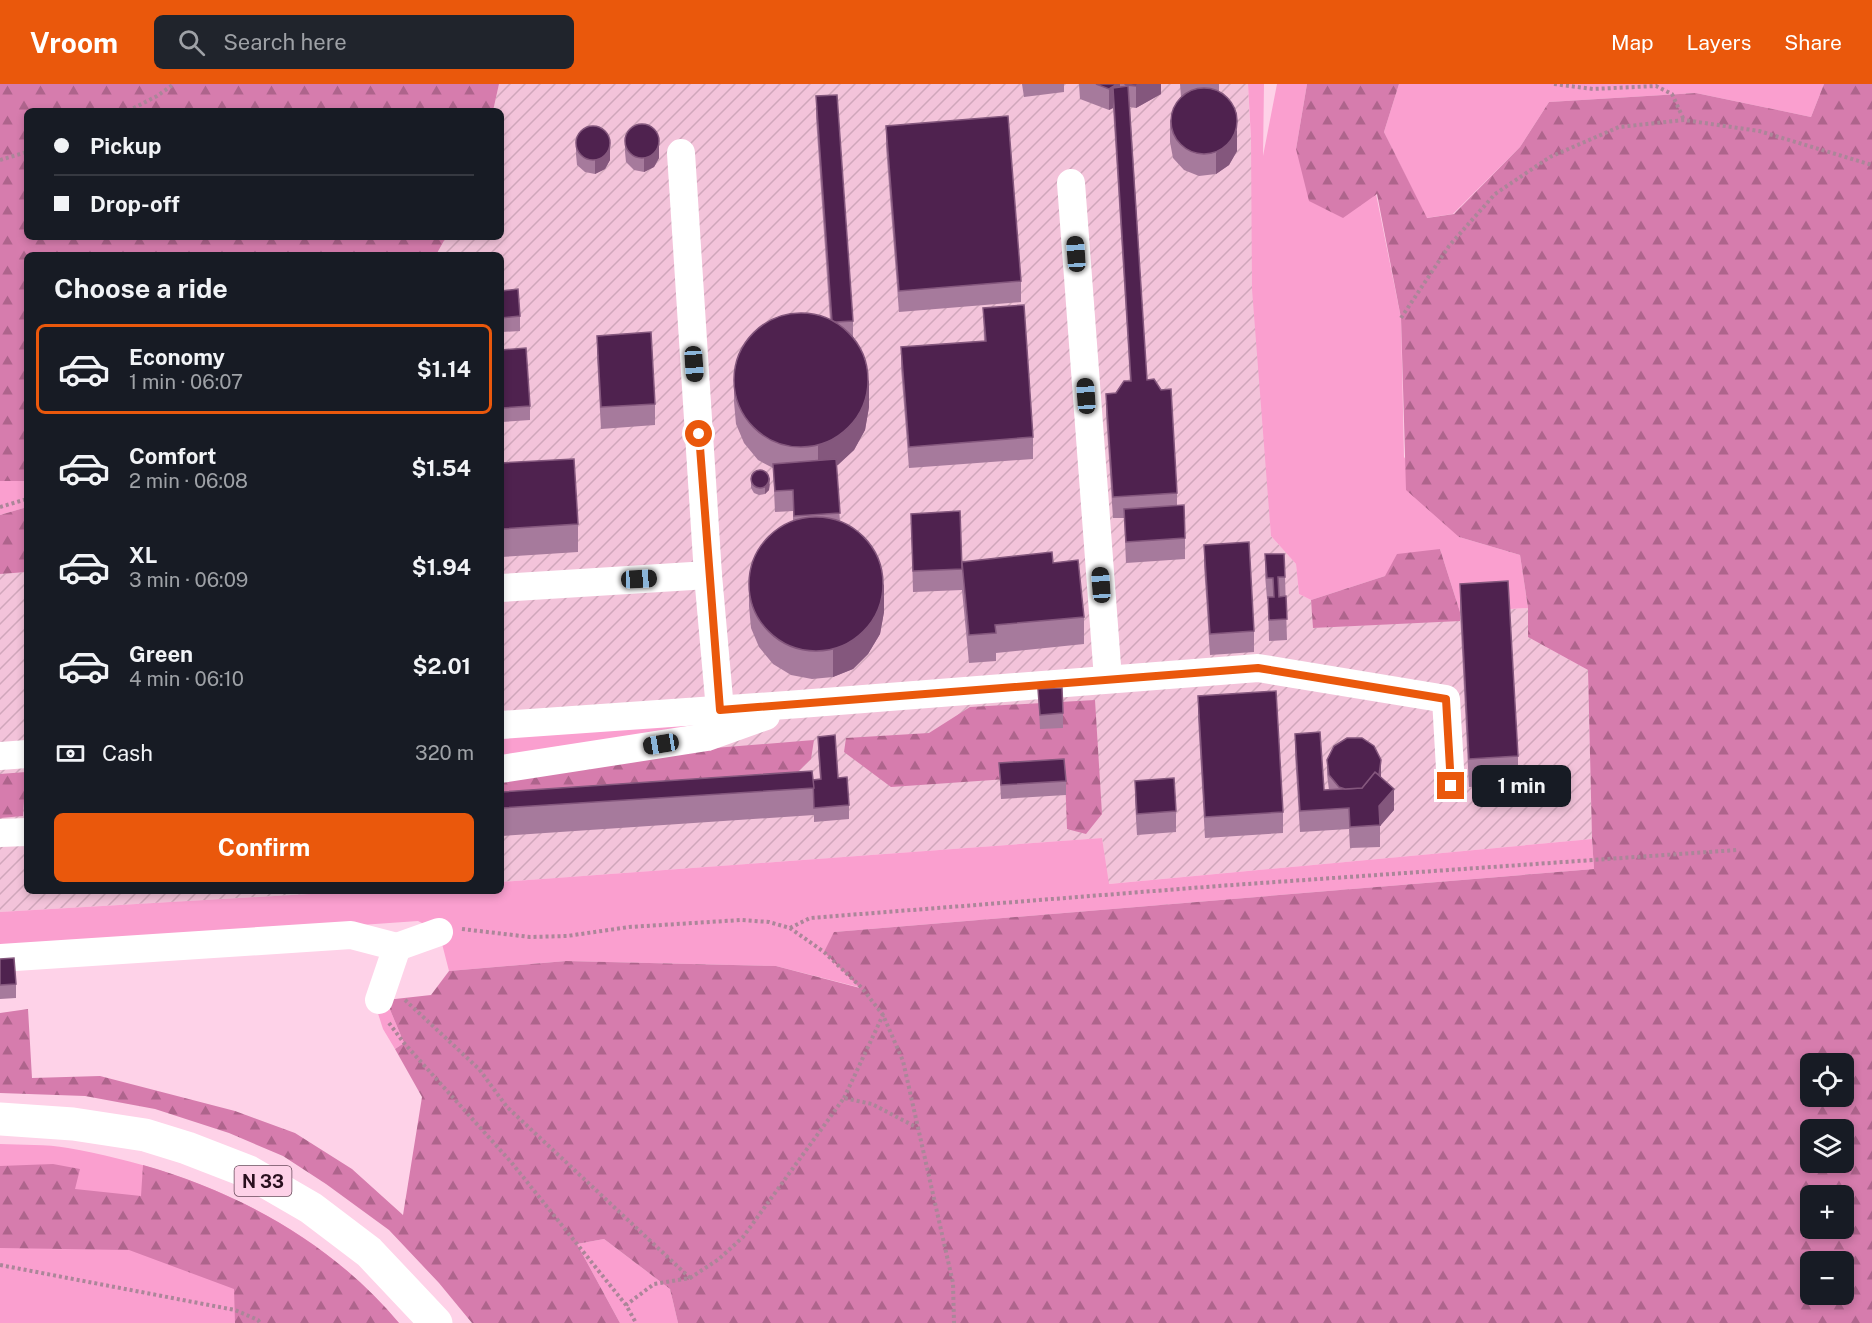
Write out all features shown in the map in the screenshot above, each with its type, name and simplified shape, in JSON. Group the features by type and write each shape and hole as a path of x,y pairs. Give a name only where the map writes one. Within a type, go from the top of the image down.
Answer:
{"main road":[{"name":"N 33","path":"0,1119 73,1124 144,1135 249,1172 311,1208 369,1252 436,1323"}],"lane":[{"path":"681,153 708,575 720,710"},
{"path":"1071,183 1108,679"},
{"path":"504,588 708,575"},
{"path":"504,725 1258,668 1446,699 1451,786"},
{"path":"504,769 707,736 800,704"},
{"path":"0,756 24,754"},
{"path":"0,833 24,832"},
{"path":"0,958 351,935 397,947 439,932"},
{"path":"382,991 397,947"}],"path":[{"path":"134,108 174,84"},
{"path":"1554,84 1593,89 1656,86 1671,94 1684,120"},
{"path":"1401,318 1449,246 1495,194 1550,157 1619,127 1684,120 1760,131 1872,165"},
{"path":"0,160 24,153"},
{"path":"0,507 24,500"},
{"path":"790,928 810,918 1218,886 1737,850"},
{"path":"439,932 462,928 531,937 567,936 629,927 741,920 769,922 790,928 824,952 861,988 883,1015 903,1061 916,1127 953,1283 954,1323"},
{"path":"382,991 478,1069 507,1107 690,1278"},
{"path":"382,991 390,1025 511,1162 626,1305 636,1323"},
{"path":"626,1305 654,1284 690,1278 719,1259 743,1237 844,1098 883,1015"},
{"path":"844,1098 872,1104 916,1127"},
{"path":"0,1265 235,1310 260,1323"}],"shaded area":[{"path":"499,84 1248,84 1271,536 1296,564 1299,594 1311,600 1314,628 1460,620 1460,612 1528,608 1528,637 1588,670 1592,839 1108,884 1102,838 504,882 504,252 438,252 444,240 504,240 504,108 494,108"},
{"path":"1248,84 1264,84 1263,156 1277,84 1307,84 1296,149 1376,194 1401,318 1404,457 1459,537 1520,555 1528,608 1460,612 1440,549 1385,576 1311,600 1299,594 1296,564 1271,536 1252,289 1251,139"},
{"path":"1399,84 1824,84 1811,117 1696,93 1549,102 1520,147 1453,214 1426,218 1384,132"},
{"path":"0,481 24,481 24,508 0,515"},
{"path":"24,572 24,894 308,894 0,912 0,574"},
{"path":"704,720 705,728 504,758 504,737"},
{"path":"1102,838 1109,884 1592,839 1594,869 834,932 862,988 776,966 566,961 449,971 439,932 418,921 0,950 0,912 308,894 504,894 504,882"},
{"path":"386,1000 404,1043 395,1049 383,1029 374,1001"},
{"path":"0,1144 68,1148 115,1158 162,1171 249,1206 290,1229 329,1256 365,1287 399,1323 0,1323"},
{"path":"604,1239 670,1289 678,1323 620,1323 577,1244"}],"green space":[{"path":"0,84 499,84 494,108 24,108 24,240 444,240 438,252 24,252 24,481 0,481"},
{"path":"1307,84 1399,84 1384,132 1427,218 1454,214 1520,147 1549,102 1696,93 1811,117 1824,84 1872,84 1872,1323 678,1323 670,1289 604,1239 577,1244 620,1323 472,1323 439,1283 389,1230 283,1156 229,1133 155,1109 85,1096 0,1093 0,1013 28,1009 32,1078 100,1076 235,1111 295,1133 352,1169 403,1215 422,1097 395,1049 404,1043 386,1000 431,995 449,971 566,961 776,966 860,988 824,952 834,932 1594,869 1588,670 1528,637 1528,608 1520,555 1459,537 1406,490 1401,318 1377,194 1343,218 1309,201 1296,149"},
{"path":"24,508 24,572 0,574 0,515"},
{"path":"1440,549 1460,612 1460,621 1313,628 1311,600 1385,576 1397,554"},
{"path":"1095,700 1102,814 1086,834 1067,829 1065,775 891,787 844,752 846,738 929,733 970,707"},
{"path":"814,740 811,759 767,802 504,818 504,781 714,748"},
{"path":"24,772 23,816 0,818 0,774"},
{"path":"53,1164 80,1169 75,1189 141,1196 143,1165 215,1190 250,1206 315,1246 345,1269 399,1323 235,1323 234,1289 129,1250 0,1248 0,1166"}],"building":[{"path":"1096,84 1117,84 1109,89"},
{"path":"1128,86 1147,380 1154,379 1161,390 1171,389 1177,493 1113,497 1106,394 1116,393 1124,381 1131,381 1113,88"},
{"path":"1197,88 1211,88 1223,93 1232,102 1237,121 1235,134 1228,145 1211,154 1197,154 1185,149 1176,140 1171,128 1171,114 1176,102 1185,93"},
{"path":"837,95 853,321 836,322 832,321 816,96"},
{"path":"1008,116 1021,281 899,291 886,126"},
{"path":"642,124 654,129 659,141 654,153 642,158 630,153 625,141 630,129"},
{"path":"593,126 605,131 610,143 605,155 593,160 581,155 576,143 581,131"},
{"path":"518,289 520,316 504,318 504,291"},
{"path":"1024,305 1033,437 909,447 901,347 986,341 983,308"},
{"path":"801,313 827,318 848,333 863,354 868,380 863,406 848,427 827,442 801,447 775,442 754,427 739,406 734,380 739,354 754,333 775,318"},
{"path":"651,332 655,404 601,407 597,336"},
{"path":"526,348 530,406 504,408 504,350"},
{"path":"574,459 578,524 504,529 504,463"},
{"path":"836,459 840,513 794,516 793,490 775,491 773,464"},
{"path":"756,470 764,470 769,475 767,486 756,488 751,483 751,475"},
{"path":"1184,505 1185,538 1126,542 1124,509"},
{"path":"960,511 962,569 913,571 911,514"},
{"path":"816,517 842,522 863,537 878,558 883,584 878,610 863,631 842,646 816,651 790,646 769,631 754,610 749,584 754,558 769,537 790,522"},
{"path":"1249,542 1254,631 1210,634 1204,545"},
{"path":"1052,552 1053,563 1078,560 1084,617 995,625 996,633 969,635 962,562"},
{"path":"1265,554 1284,554 1285,577 1278,577 1279,597 1286,596 1287,619 1269,620 1268,597 1274,597 1273,578 1267,578"},
{"path":"1508,581 1518,756 1469,759 1460,584"},
{"path":"1062,688 1063,713 1040,715 1038,689"},
{"path":"1276,691 1283,812 1205,817 1198,696"},
{"path":"1320,732 1324,790 1362,788 1375,772 1394,789 1379,806 1380,825 1350,827 1349,808 1300,811 1295,734"},
{"path":"835,735 838,778 847,777 849,805 814,808 813,780 821,779 818,737"},
{"path":"1347,738 1362,738 1374,746 1381,760 1379,775 1375,772 1362,788 1339,787 1329,775 1327,760 1334,746"},
{"path":"1064,759 1066,781 1001,785 999,763"},
{"path":"812,771 814,788 504,808 504,792"},
{"path":"1174,778 1176,811 1137,814 1135,781"},
{"path":"14,958 16,984 0,985 0,959"}],"route":[{"path":"699,434 720,710 1258,668 1446,699 1451,786"}]}
